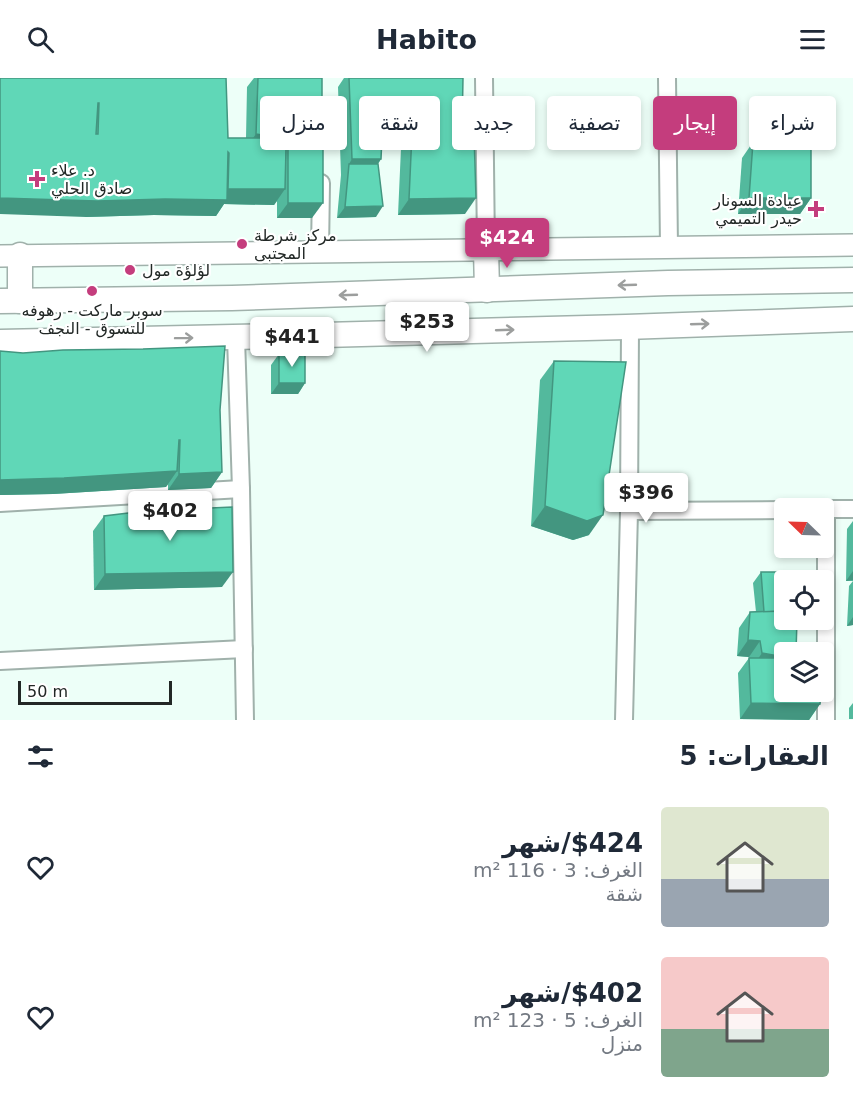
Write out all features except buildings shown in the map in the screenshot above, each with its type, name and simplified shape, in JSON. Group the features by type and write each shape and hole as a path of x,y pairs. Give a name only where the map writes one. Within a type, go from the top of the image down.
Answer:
{"main road":[{"path":"486,249 487,290"},
{"path":"10,255 10,301 232,298 853,280"},
{"path":"779,281 779,321"},
{"path":"0,342 236,338 853,319"}],"street":[{"path":"484,78 486,249"},
{"path":"667,78 669,247"},
{"path":"320,252 321,171"},
{"path":"10,255 853,244"},
{"path":"624,720 629,511 630,327"},
{"path":"236,338 245,720"},
{"path":"0,503 241,489"},
{"path":"834,509 853,509"},
{"path":"629,511 774,510"},
{"path":"825,558 826,720"},
{"path":"0,661 244,650"}],"place":[{"name":"د. علاء صادق الحلي","path":"37,179"},
{"name":"عيادة السونار حيدر التميمي","path":"816,209"},
{"name":"مركز شرطة المجتبى","path":"242,244"},
{"name":"لؤلؤة مول","path":"130,270"},
{"name":"سوبر ماركت - رهوفه للتسوق - النجف","path":"92,291"}]}
